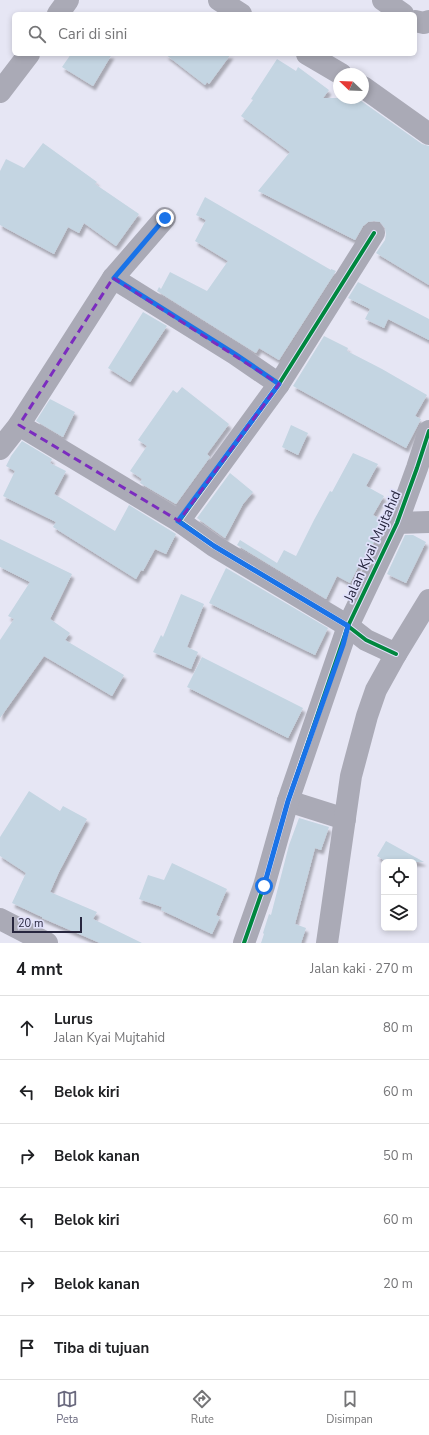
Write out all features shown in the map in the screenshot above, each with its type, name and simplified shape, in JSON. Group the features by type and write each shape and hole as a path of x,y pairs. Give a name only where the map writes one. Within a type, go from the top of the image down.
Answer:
{"street":[{"path":"59,12 68,0"},
{"path":"219,0 239,12"},
{"path":"383,0 399,12"},
{"path":"417,21 429,22"},
{"path":"0,92 27,56"},
{"path":"310,56 333,69"},
{"path":"369,91 429,134"},
{"path":"0,448 19,425 114,278 165,218"},
{"path":"178,521 279,384 374,233"},
{"path":"114,278 235,354 279,384"},
{"path":"19,425 178,521 214,546 348,626 366,640 393,653"},
{"name":"Jalan Kyai Mujtahid","path":"244,943 295,803 348,626 413,523 418,468 429,431"},
{"path":"327,943 339,817 352,776 367,716 376,690 393,653 429,600"},
{"path":"295,803 339,817"},
{"path":"0,919 47,943"}],"highlighted area":[{"path":"113,278 279,384 179,521 19,425"}],"building":[{"path":"70,56 111,56 93,86 62,67"},
{"path":"168,56 230,56 209,84 207,82 205,85"},
{"path":"277,59 296,71 298,67 329,90 323,98 333,98 333,104 365,104 422,144 429,146 429,285 376,253 385,240 386,234 385,228 380,222 368,222 363,226 355,240 258,191 290,152 241,116 253,100 251,99"},
{"path":"43,143 97,182 95,184 139,214 116,246 84,223 79,233 68,227 54,254 0,225 0,171 6,159 24,168"},
{"path":"205,197 331,270 336,271 279,360 259,348 256,353 157,291 159,287 161,289 170,272 207,291 228,261 195,241 206,220 196,215"},
{"path":"358,282 429,319 429,340 388,319 384,328 365,319 370,309 348,298"},
{"path":"143,312 167,326 130,382 108,368"},
{"path":"324,336 348,348 347,351 427,395 415,416 421,419 406,448 293,386"},
{"path":"182,387 229,424 207,454 210,457 176,504 140,483 142,479 130,471 147,446 138,440 173,390 177,393"},
{"path":"50,399 75,412 63,437 36,421"},
{"path":"291,425 308,433 298,455 282,447"},
{"path":"22,441 52,459 50,463 66,471 54,494 115,531 129,505 176,534 166,554 155,549 143,571 141,570 136,579 53,527 56,522 3,496 15,471 6,466"},
{"path":"353,453 378,464 366,486 384,496 373,515 384,521 364,562 361,561 350,583 337,576 326,599 237,545 240,540 277,563 284,550 296,556 330,491 332,492"},
{"path":"230,473 253,492 243,504 225,538 197,518"},
{"path":"405,535 413,535 426,542 406,583 387,574"},
{"path":"0,539 72,574 50,619 70,633 65,640 124,675 112,696 44,656 0,718 0,640 14,619 8,616 30,582 0,567"},
{"path":"226,568 328,628 315,655 209,603"},
{"path":"181,594 204,604 187,647 198,652 191,669 153,652 161,635 163,637"},
{"path":"202,657 303,708 288,738 187,687"},
{"path":"29,791 60,811 63,806 87,819 50,892 97,912 93,919 142,943 100,943 42,918 12,903 26,873 0,856 0,837"},
{"path":"299,818 329,827 321,850 315,848 295,924 306,928 301,943 261,943 269,914 271,915 289,845"},
{"path":"386,841 424,862 417,862 417,859 382,859 377,856"},
{"path":"172,863 227,889 216,915 220,917 212,934 161,910 162,907 139,899 148,875 164,880"}],"cycle path":[{"path":"374,233 279,384 179,521 214,546 348,626 366,640 396,654"},
{"path":"244,943 264,886 288,801 348,626 397,523 429,431"}],"route":[{"path":"165,218 114,278 260,370 279,384 178,521 214,546 348,626 343,645 288,801 264,886"}]}
